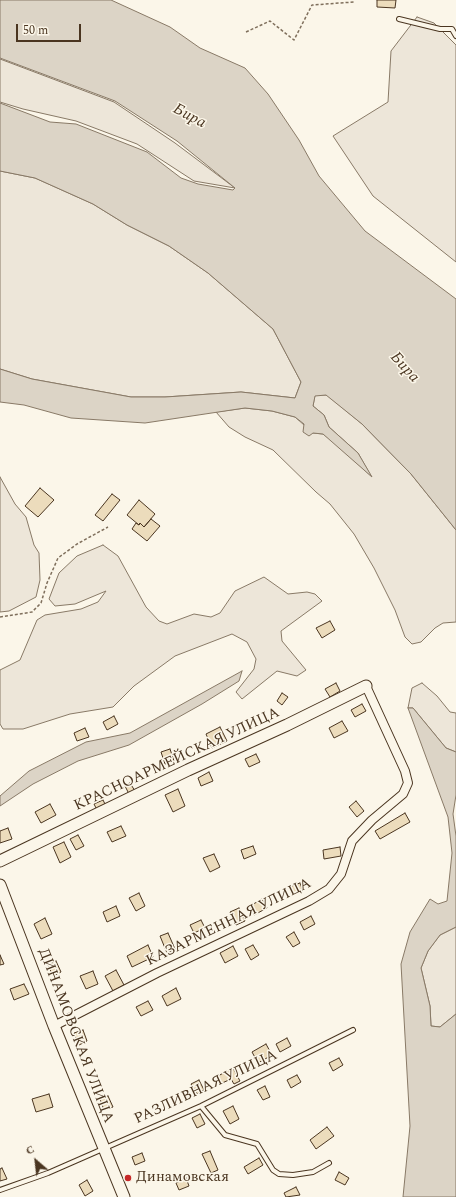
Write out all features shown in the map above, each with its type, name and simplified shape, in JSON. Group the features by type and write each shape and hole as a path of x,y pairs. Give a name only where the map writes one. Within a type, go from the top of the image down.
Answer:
{"street":[{"name":"КРАСНОАРМЕЙСКАЯ УЛИЦА","path":"0,861 188,770 288,725 366,686"},
{"name":"КАЗАРМЕННАЯ УЛИЦА","path":"54,1026 157,973 309,901 329,890 341,874 352,841 372,820 403,794 408,783 405,771 366,686"},
{"name":"ДИНАМОВСКАЯ УЛИЦА","path":"0,885 54,1026 103,1149 124,1197"}],"lane":[{"path":"399,19 440,29 452,29 456,36"},
{"name":"РАЗЛИВНАЯ УЛИЦА","path":"0,1190 48,1173 201,1106 353,1030"},
{"path":"201,1106 225,1135 257,1144 273,1170 279,1174 314,1172 329,1164"}],"path":[{"path":"246,32 270,21 294,40 312,5 354,2"},
{"path":"0,617 32,612 41,602 47,583 58,558 78,544 108,528"}],"shaded area":[{"path":"417,17 434,23 456,45 456,262 373,196 333,136 388,102 391,51"},
{"path":"0,59 114,102 175,143 235,188 194,181 137,144 76,121 23,109 0,102"},
{"path":"0,171 35,178 93,204 127,225 169,246 208,273 273,329 301,382 295,398 241,392 165,397 131,397 32,379 0,369"},
{"path":"315,395 327,395 362,424 411,474 456,530 456,622 443,623 435,628 421,642 412,644 405,637 395,610 374,568 354,534 330,504 273,450 245,437 229,427 216,412 245,408 272,411 295,417 313,433 323,434 335,443 371,476 358,453 329,427 324,415 313,406"},
{"path":"0,477 15,504 26,517 34,545 39,553 40,580 36,597 9,611 0,612"},
{"path":"103,545 118,556 146,607 159,621 167,624 194,614 211,617 220,613 235,591 264,577 288,594 307,592 315,594 322,601 281,631 282,641 306,670 297,676 277,671 242,699 236,692 254,669 256,659 247,642 232,634 175,656 134,686 113,707 70,714 23,729 3,729 0,724 0,670 20,660 37,620 45,615 81,609 98,602 106,591 75,604 55,606 49,599 59,573 77,556"},
{"path":"422,683 437,696 450,712 456,713 456,752 446,748 413,708 408,708 412,688"},
{"path":"456,927 456,1014 440,1027 431,1026 430,1006 421,968 428,951 440,935"}],"water":[{"name":"Бира","path":"0,0 111,0 170,27 200,48 245,68 268,94 299,140 319,176 365,231 456,299 456,530 411,474 362,424 326,395 315,396 313,406 324,415 329,427 358,453 372,477 323,434 313,433 309,436 303,432 304,424 295,417 272,411 245,408 145,423 71,418 24,405 0,402 0,369 32,379 131,397 165,397 241,392 295,398 301,382 273,329 208,273 169,246 127,225 93,204 35,178 0,171 0,103 50,122 76,124 147,152 181,178 198,184 233,190 235,188 177,141 115,101 0,58"},
{"path":"242,671 239,681 202,704 129,745 78,761 33,784 0,806 0,796 29,771 86,742 130,733"},
{"path":"408,708 413,708 446,748 456,752 456,795 453,814 456,836 456,927 440,935 428,951 421,968 430,1006 431,1026 440,1027 456,1014 456,1197 403,1197 410,1126 401,964 410,932 430,899 438,904 447,901 452,853 448,817"}],"building":[{"path":"377,0 396,0 395,8 377,7"},
{"path":"40,488 54,500 38,517 25,506"},
{"path":"112,494 120,500 103,521 95,515"},
{"path":"139,500 155,514 144,527 140,523 139,525 127,515"},
{"path":"151,519 160,526 147,541 132,529 136,523 139,525 140,523 144,527"},
{"path":"330,621 335,630 322,638 316,628"},
{"path":"336,683 340,691 330,697 325,689"},
{"path":"282,693 288,697 282,705 277,701"},
{"path":"362,704 366,711 355,717 351,710"},
{"path":"114,716 118,724 107,730 103,722"},
{"path":"342,721 348,731 334,738 329,728"},
{"path":"220,727 227,741 212,748 206,734"},
{"path":"85,728 89,737 77,741 74,733"},
{"path":"170,749 174,761 165,764 161,752"},
{"path":"256,754 260,762 249,767 245,759"},
{"path":"209,772 213,781 201,786 198,778"},
{"path":"130,783 135,791 129,794 125,786"},
{"path":"178,789 185,806 173,812 165,795"},
{"path":"103,800 106,806 97,810 94,804"},
{"path":"356,801 364,811 357,817 349,807"},
{"path":"50,804 56,815 41,823 35,812"},
{"path":"405,813 410,822 380,839 375,831"},
{"path":"121,826 126,836 112,842 107,832"},
{"path":"8,828 12,839 0,843 0,831"},
{"path":"78,835 84,846 76,850 70,839"},
{"path":"64,842 71,857 60,863 53,847"},
{"path":"253,846 256,854 244,859 241,850"},
{"path":"340,847 341,856 324,859 323,850"},
{"path":"214,854 220,867 210,872 203,858"},
{"path":"300,883 303,891 292,895 289,887"},
{"path":"139,893 145,906 136,911 129,898"},
{"path":"262,899 267,908 254,915 250,906"},
{"path":"116,906 120,916 107,922 103,912"},
{"path":"239,908 245,921 236,925 230,912"},
{"path":"311,916 315,924 304,930 300,922"},
{"path":"45,918 52,934 41,939 34,924"},
{"path":"201,920 205,928 194,933 190,925"},
{"path":"294,932 300,943 293,947 286,937"},
{"path":"168,933 175,949 167,953 160,936"},
{"path":"148,945 153,957 132,967 127,956"},
{"path":"253,945 259,955 251,960 245,949"},
{"path":"233,946 238,956 225,963 220,953"},
{"path":"0,955 4,964 0,965"},
{"path":"56,961 61,972 53,976 48,965"},
{"path":"116,970 124,985 113,991 105,976"},
{"path":"93,971 98,984 86,989 80,976"},
{"path":"24,984 29,994 14,1000 10,989"},
{"path":"176,988 181,999 167,1006 162,996"},
{"path":"148,1001 153,1010 141,1016 136,1007"},
{"path":"83,1030 87,1041 79,1045 74,1033"},
{"path":"287,1038 291,1046 280,1052 276,1044"},
{"path":"266,1044 272,1055 258,1063 252,1052"},
{"path":"339,1058 343,1065 333,1071 329,1063"},
{"path":"233,1068 240,1081 234,1084 231,1079 220,1084 216,1077"},
{"path":"297,1075 301,1082 291,1088 287,1080"},
{"path":"199,1080 204,1090 197,1094 191,1084"},
{"path":"265,1086 270,1097 263,1100 257,1090"},
{"path":"49,1094 53,1107 36,1112 32,1099"},
{"path":"108,1096 113,1107 104,1110 100,1099"},
{"path":"233,1106 239,1119 230,1124 223,1111"},
{"path":"200,1114 205,1124 197,1128 192,1118"},
{"path":"327,1127 334,1136 316,1149 310,1140"},
{"path":"210,1151 218,1170 211,1173 202,1154"},
{"path":"142,1153 145,1161 135,1165 132,1157"},
{"path":"259,1158 263,1165 248,1174 244,1167"},
{"path":"2,1168 7,1179 0,1181 0,1169"},
{"path":"339,1172 349,1178 345,1185 335,1180"},
{"path":"186,1178 189,1186 179,1190 176,1183"},
{"path":"87,1180 93,1191 85,1196 79,1185"},
{"path":"296,1187 300,1195 286,1197 284,1193"}],"place":[{"name":"Динамовская","path":"128,1178"}]}
